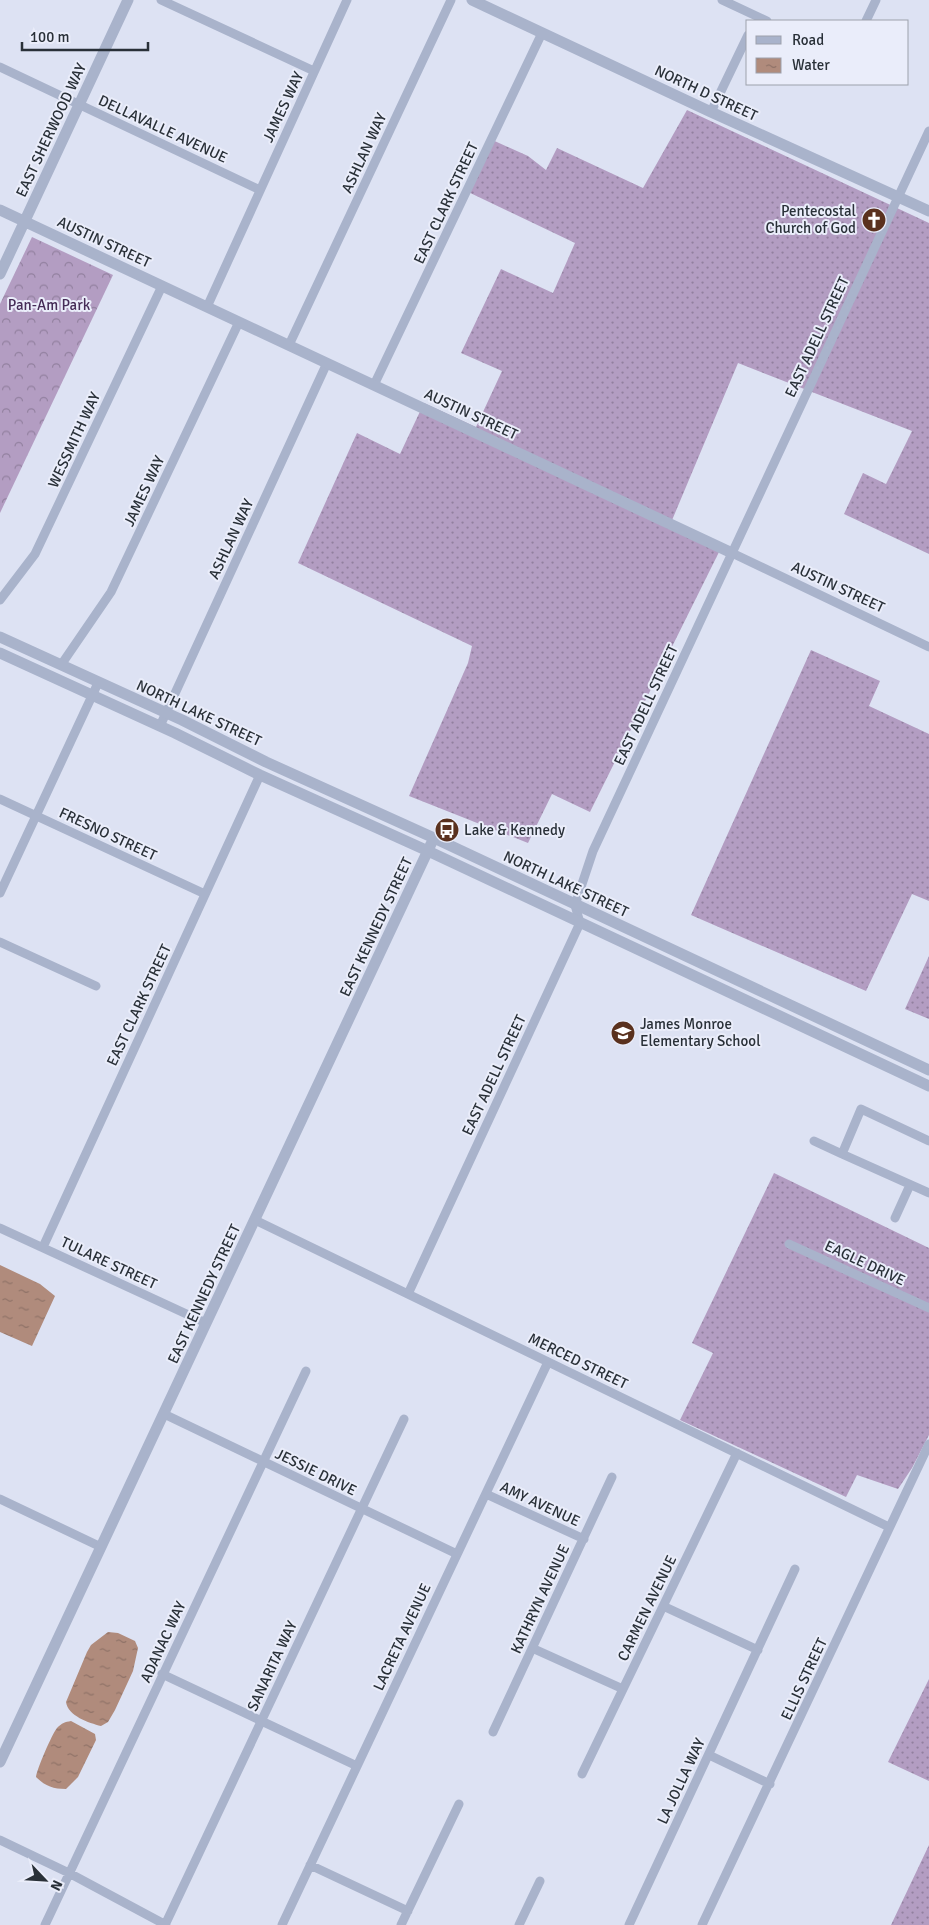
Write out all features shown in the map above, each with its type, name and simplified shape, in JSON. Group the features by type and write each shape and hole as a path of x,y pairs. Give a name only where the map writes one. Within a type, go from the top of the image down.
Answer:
{"street":[{"name":"EAST SHERWOOD WAY","path":"0,274 128,0"},
{"path":"161,0 314,71"},
{"name":"JAMES WAY","path":"207,307 347,0"},
{"name":"ASHLAN WAY","path":"289,345 451,0"},
{"name":"NORTH D STREET","path":"472,0 929,211"},
{"path":"722,0 755,19"},
{"path":"866,20 876,0"},
{"name":"EAST CLARK STREET","path":"374,385 542,33"},
{"path":"711,112 746,39"},
{"name":"DELLAVALLE AVENUE","path":"0,67 260,190"},
{"name":"EAST ADELL STREET","path":"575,905 594,851 929,131"},
{"name":"AUSTIN STREET","path":"0,210 929,647"},
{"name":"WESSMITH WAY","path":"0,600 35,554 162,286"},
{"name":"JAMES WAY","path":"60,665 111,592 239,322"},
{"name":"ASHLAN WAY","path":"160,726 327,363"},
{"name":"NORTH LAKE STREET","path":"0,637 98,683 166,712 266,762 434,838 929,1070"},
{"name":"NORTH LAKE STREET","path":"0,653 929,1086"},
{"path":"0,893 98,683"},
{"name":"EAST CLARK STREET","path":"43,1247 260,775"},
{"name":"FRESNO STREET","path":"0,799 205,894"},
{"name":"EAST KENNEDY STREET","path":"0,1762 434,838"},
{"path":"575,905 580,923"},
{"name":"EAST ADELL STREET","path":"408,1294 580,923"},
{"path":"0,942 96,986"},
{"path":"699,963 707,982"},
{"path":"842,1154 861,1109 929,1141"},
{"path":"814,1141 929,1193"},
{"path":"895,1218 910,1185"},
{"name":"MERCED STREET","path":"255,1220 889,1527"},
{"name":"TULARE STREET","path":"0,1228 206,1323"},
{"name":"EAGLE DRIVE","path":"789,1244 929,1308"},
{"name":"LACRETA AVENUE","path":"282,1925 548,1362"},
{"name":"ADANAC WAY","path":"45,1925 306,1371"},
{"name":"JESSIE DRIVE","path":"164,1414 457,1554"},
{"name":"SANARITA WAY","path":"166,1925 404,1418"},
{"name":"ELLIS STREET","path":"702,1925 929,1444"},
{"name":"CARMEN AVENUE","path":"582,1774 737,1453"},
{"name":"KATHRYN AVENUE","path":"492,1732 612,1477"},
{"name":"AMY AVENUE","path":"486,1494 584,1539"},
{"path":"0,1499 101,1547"},
{"name":"LA JOLLA WAY","path":"629,1925 795,1569"},
{"path":"663,1606 758,1650"},
{"path":"532,1648 623,1689"},
{"path":"162,1674 357,1766"},
{"path":"709,1755 770,1784"},
{"path":"402,1925 459,1804"},
{"path":"0,1840 69,1873 166,1925"},
{"path":"310,1865 408,1911"},
{"path":"519,1925 540,1881"}],"green space":[{"path":"687,110 929,223 929,554 844,514 863,473 886,484 912,431 738,363 670,525 720,550 590,812 552,794 528,843 409,796 468,663 472,646 298,563 357,433 400,454 424,403 476,427 502,371 461,353 501,269 553,293 575,243 464,190 488,138 528,156 546,170 557,148 643,188"},
{"name":"Pan-Am Park","path":"32,237 113,275 0,513 0,304"},
{"path":"811,650 880,681 869,706 929,734 929,901 912,894 866,991 691,915"},
{"path":"929,956 929,1019 905,1009"},
{"path":"774,1173 929,1248 929,1435 912,1468 898,1489 857,1475 846,1497 680,1420 713,1353 692,1343"},
{"path":"929,1679 929,1781 888,1762"},
{"path":"929,1845 929,1925 891,1925"}],"water":[{"path":"0,1265 40,1284 55,1296 32,1346 0,1332"},
{"path":"108,1632 118,1633 135,1641 138,1648 133,1671 115,1710 108,1722 101,1726 85,1721 75,1715 66,1702 91,1645"},
{"path":"71,1721 95,1734 96,1740 78,1777 66,1789 53,1788 39,1780 36,1777 37,1773 57,1728 65,1722"}],"place":[{"name":"Pentecostal Church of God","path":"874,220"},
{"name":"Lake & Kennedy","path":"447,830"},
{"name":"James Monroe Elementary School","path":"623,1033"}]}
